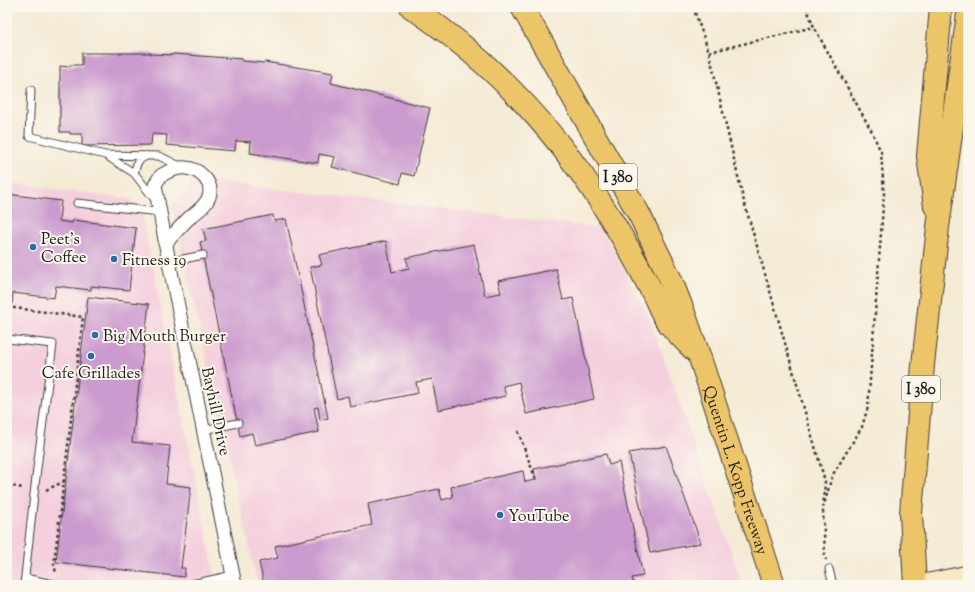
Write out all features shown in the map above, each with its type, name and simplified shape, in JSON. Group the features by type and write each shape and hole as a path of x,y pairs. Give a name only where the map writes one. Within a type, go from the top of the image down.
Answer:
{"highway":[{"path":"411,7 444,30 483,62 521,99 553,135 585,178 612,221 642,272 666,320 698,355"},
{"name":"I 380","path":"522,7 622,184 656,249 684,313 698,355"},
{"name":"I 380","path":"915,585 911,513 923,365 938,227 928,156 941,7"},
{"path":"938,227 968,14"},
{"name":"Quentin L. Kopp Freeway","path":"698,355 773,582"}],"street":[{"name":"Bayhill Drive","path":"184,168 162,175 155,184 165,244 234,580"},
{"path":"165,244 189,218 201,209 209,196 209,184 204,175 194,169 184,168"},
{"path":"919,585 968,575"}],"lane":[{"path":"31,90 29,136 105,155 159,156 184,168"},
{"path":"105,155 134,173 159,208"},
{"path":"134,173 138,161 146,156"},
{"path":"77,203 159,208"},
{"path":"169,262 202,255"},
{"path":"7,339 53,344 37,468 25,582 58,585"},
{"path":"203,430 238,423"},
{"path":"829,568 833,585"},
{"path":"190,585 234,580"}],"path":[{"path":"693,7 709,52 744,198 825,481 823,511 825,555 829,568"},
{"path":"806,7 814,27 871,130 880,152 884,193 868,407 862,427 832,476 823,511"},
{"path":"709,52 814,27"},
{"path":"7,307 83,317 54,564 56,574 48,584"},
{"path":"518,431 536,480"}],"shaded area":[{"name":"YouTube","path":"193,179 601,228 649,316 743,585 258,585 172,207"},
{"path":"7,183 130,199 139,205 217,585 7,585"}],"building":[{"path":"82,53 173,54 265,62 333,73 331,83 430,108 414,176 402,173 400,184 332,167 335,157 319,154 318,163 250,153 251,142 236,141 235,151 166,145 167,135 152,134 151,145 82,146 82,134 60,132 60,66 70,67 70,65 82,65"},
{"path":"7,194 61,201 59,221 72,223 73,220 136,228 129,290 91,286 91,290 56,286 54,298 13,293 12,304 7,303"},
{"path":"273,215 274,221 286,219 328,418 320,420 318,407 314,408 319,432 255,445 252,433 240,436 200,242 206,241 203,229"},
{"path":"386,241 392,272 409,268 406,258 474,244 485,296 501,293 498,281 556,269 563,300 573,298 594,399 526,414 519,382 503,386 506,396 438,410 432,379 416,382 418,393 350,407 348,396 337,399 310,267 322,265 319,255"},
{"path":"88,297 149,304 132,442 170,446 166,484 191,487 181,568 185,568 184,577 56,562"},
{"path":"666,446 701,543 650,553 629,453"},
{"name":"YouTube","path":"606,454 609,465 619,462 643,576 632,578 634,585 264,585 259,562 278,558 275,546 372,525 368,504 439,489 442,500 453,497 451,487 523,471 525,482 536,480 534,469"}],"place":[{"name":"Peet's Coffee","path":"33,247"},
{"name":"Fitness 19","path":"114,259"},
{"name":"Big Mouth Burger","path":"95,335"},
{"name":"Cafe Grillades","path":"91,356"},
{"name":"YouTube","path":"500,515"}]}
